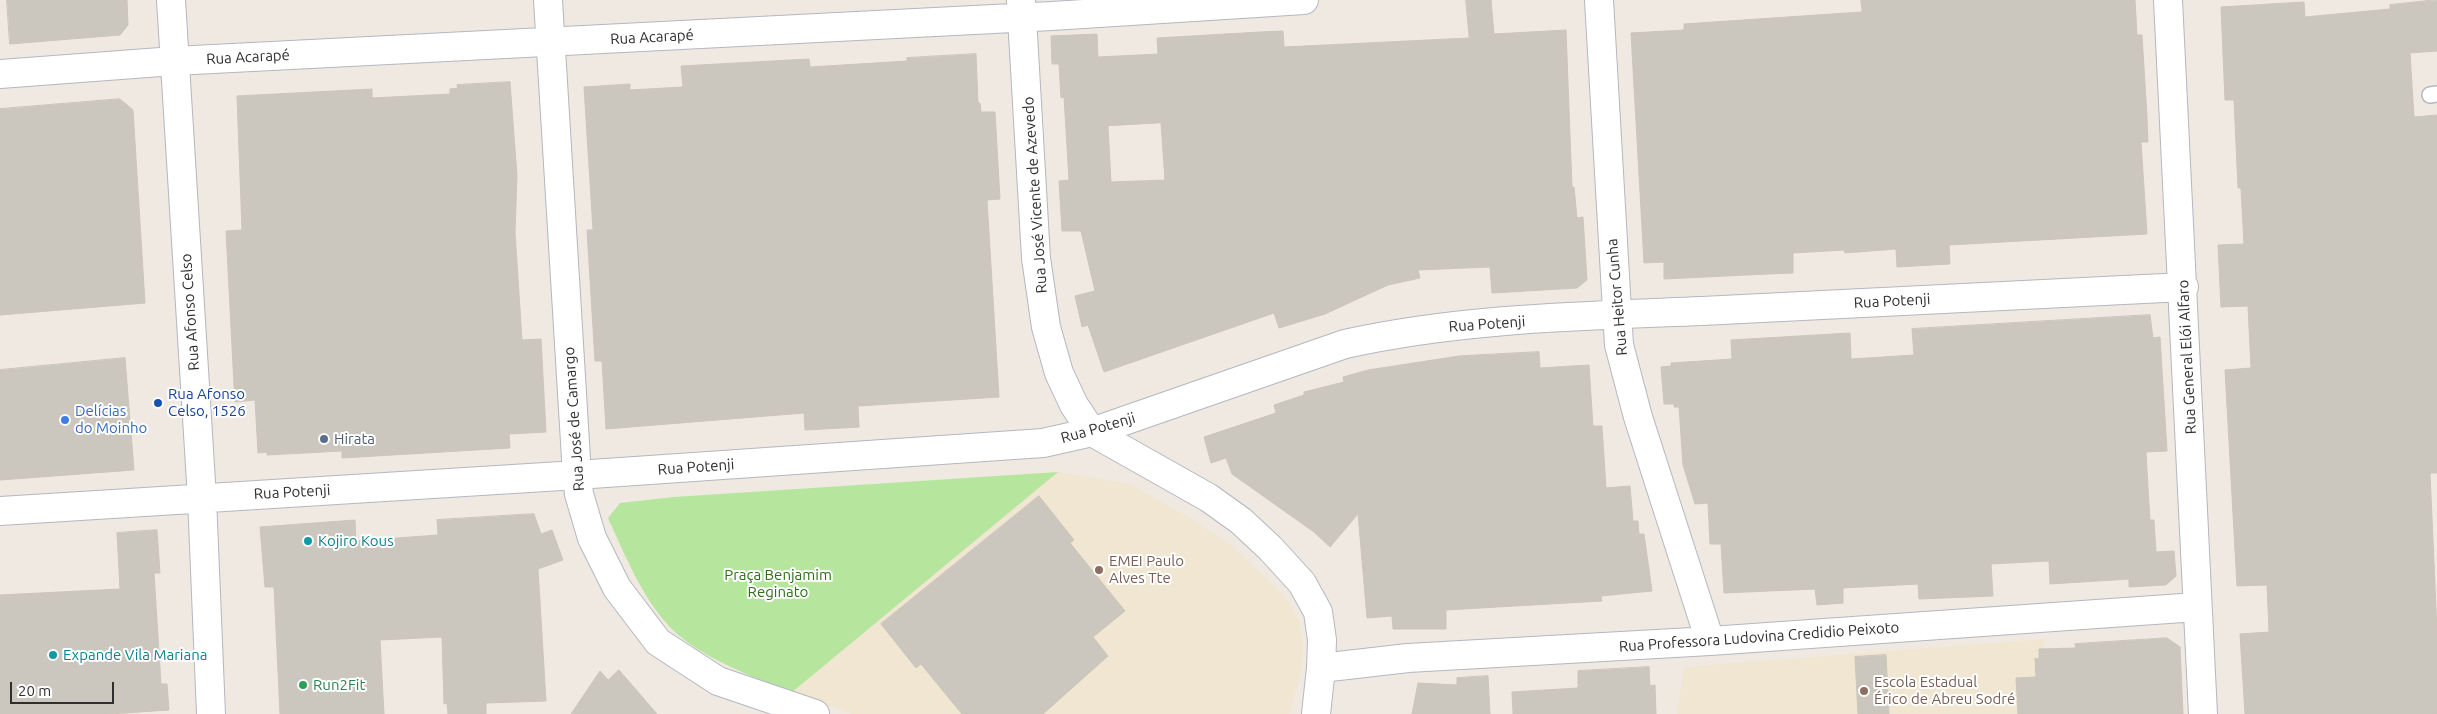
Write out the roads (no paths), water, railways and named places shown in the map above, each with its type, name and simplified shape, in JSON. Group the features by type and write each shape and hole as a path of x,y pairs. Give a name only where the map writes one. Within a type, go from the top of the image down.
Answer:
{"street":[{"name":"Rua Afonso Celso","path":"170,0 202,498 211,714"},
{"name":"Rua José de Camargo","path":"548,0 577,475 579,494 592,538 617,588 658,642 718,681 815,714"},
{"name":"Rua Acarapé","path":"0,74 174,61 551,42 1022,8 1304,0"},
{"name":"Rua Heitor Cunha","path":"1599,0 1619,345 1638,417 1710,641"},
{"name":"Rua General Elói Alfaro","path":"2168,0 2184,287 2203,714"},
{"name":"Rua José Vicente de Azevedo","path":"1022,8 1036,258 1046,327 1059,373 1074,406 1092,432 1209,498 1240,521 1270,548 1302,583 1318,612 1322,640 1316,714"},
{"name":"Rua Potenji","path":"0,511 577,475 1027,444 1092,432 1345,344 1388,334 1439,327 1616,315 2184,287"},
{"name":"Rua Professora Ludovina Credidio Peixoto","path":"1321,668 1408,658 1710,641 2197,607"}],"place":[{"name":"Rua Afonso Celso, 1526","path":"158,403"},
{"name":"Delícias do Moinho","path":"65,420"},
{"name":"Hirata","path":"324,439"},
{"name":"Kojiro Kous","path":"308,541"},
{"name":"EMEI Paulo Alves Tte","path":"1099,570"},
{"name":"Expande Vila Mariana","path":"53,655"},
{"name":"Run2Fit","path":"303,685"},
{"name":"Escola Estadual Érico de Abreu Sodré","path":"1864,691"}],"park label":[{"name":"Praça Benjamim Reginato","path":"778,584"}]}
